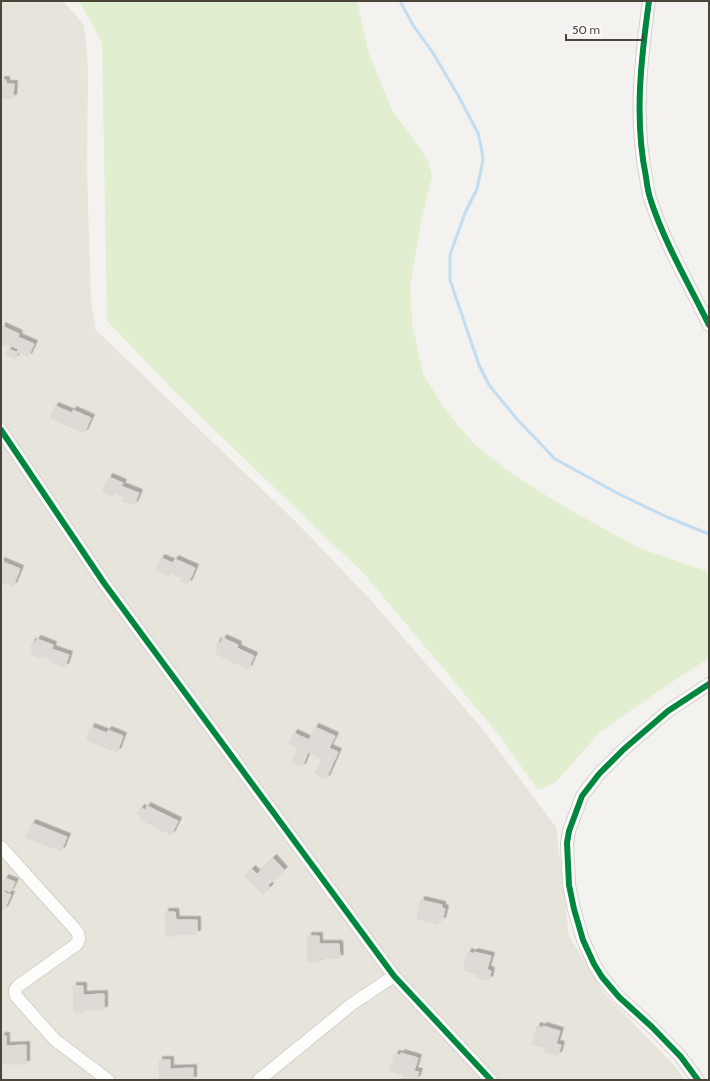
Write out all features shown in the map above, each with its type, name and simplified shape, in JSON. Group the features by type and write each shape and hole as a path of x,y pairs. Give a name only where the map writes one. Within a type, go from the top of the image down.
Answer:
{"street":[{"path":"650,1 644,36 639,112 640,139 650,200 677,262 709,325"},
{"path":"1,430 104,583 394,976 491,1080"},
{"path":"698,1080 681,1057 652,1027 619,997 602,977 594,964 583,940 574,909 569,885 567,843 569,831 582,796 599,774 624,749 668,711 709,684"},
{"path":"1,847 74,928 78,933 79,939 77,944 18,986 15,990 16,996 55,1040 108,1080"},
{"path":"259,1080 352,1004 394,976"}],"shaded area":[{"path":"1,1 63,1 84,25 88,66 87,171 91,300 96,330 297,523 367,596 481,727 556,827 569,936 605,994 674,1065 685,1080 1,1080"}],"green space":[{"path":"79,1 357,1 369,54 392,110 428,160 432,177 422,218 410,285 412,323 423,374 445,409 473,443 514,475 570,510 639,548 709,572 709,658 600,732 556,782 538,790 499,735 365,575 172,389 107,321 102,42"}],"building":[{"path":"1,80 6,80 6,84 14,84 13,98 1,98"},
{"path":"2,326 19,334 18,337 34,344 28,357 17,352 18,349 7,344 6,346 1,344"},
{"path":"9,349 18,353 15,359 6,355"},
{"path":"55,406 72,413 73,410 91,418 84,433 50,418"},
{"path":"109,477 123,483 121,486 139,493 134,505 123,501 124,497 114,493 113,496 102,492"},
{"path":"161,558 173,563 175,559 195,568 188,584 181,581 182,578 170,573 169,576 156,570"},
{"path":"1,561 20,569 13,586 2,582 4,578 1,577"},
{"path":"223,638 238,645 237,648 254,656 248,669 216,654 218,648 215,647 218,641 221,643"},
{"path":"37,639 53,645 52,649 69,655 65,667 51,662 52,660 41,655 40,658 31,654 33,650 30,649 32,642 35,643"},
{"path":"91,727 107,733 108,730 123,736 117,752 86,740"},
{"path":"315,727 335,736 329,748 338,752 326,779 315,773 322,759 308,752 302,767 292,762 298,748 289,743 294,733 309,740"},
{"path":"147,806 178,821 171,835 140,819 142,816 137,814 141,808 145,810"},
{"path":"32,823 67,837 61,851 26,837"},
{"path":"273,858 284,870 268,885 270,887 263,894 245,876 252,869 257,874"},
{"path":"5,878 15,882 10,892 1,888"},
{"path":"1,891 11,895 4,910 1,909"},
{"path":"421,900 442,905 442,908 445,909 442,921 439,920 438,924 417,919"},
{"path":"165,912 175,912 176,920 197,920 197,934 176,934 176,936 166,936"},
{"path":"308,936 319,936 319,944 339,944 340,958 319,958 319,962 308,962"},
{"path":"468,952 491,956 487,969 491,971 489,980 476,977 477,974 463,970"},
{"path":"73,986 83,986 83,995 104,994 104,1010 84,1010 84,1012 74,1012"},
{"path":"537,1026 543,1028 543,1026 560,1031 556,1044 561,1045 558,1055 545,1052 546,1048 532,1044"},
{"path":"1,1036 6,1036 6,1046 26,1045 26,1064 1,1064"},
{"path":"401,1053 418,1058 414,1071 419,1072 416,1080 403,1079 404,1075 390,1071 395,1054 401,1055"},
{"path":"159,1060 170,1060 170,1069 193,1068 193,1080 159,1080"}],"waterway":[{"path":"400,1 413,25 433,53 478,133 483,160 477,189 465,213 450,255 450,280 479,365 489,385 516,418 555,459 619,494 667,517 709,534"}],"cycle path":[{"path":"649,1 643,45 640,89 640,133 648,189 663,233 709,325"},
{"path":"1,430 104,583 394,976 491,1080"},
{"path":"698,1080 681,1057 652,1027 619,997 602,977 594,964 583,940 574,909 569,885 567,843 569,831 582,796 599,774 624,749 668,711 709,684"}]}
